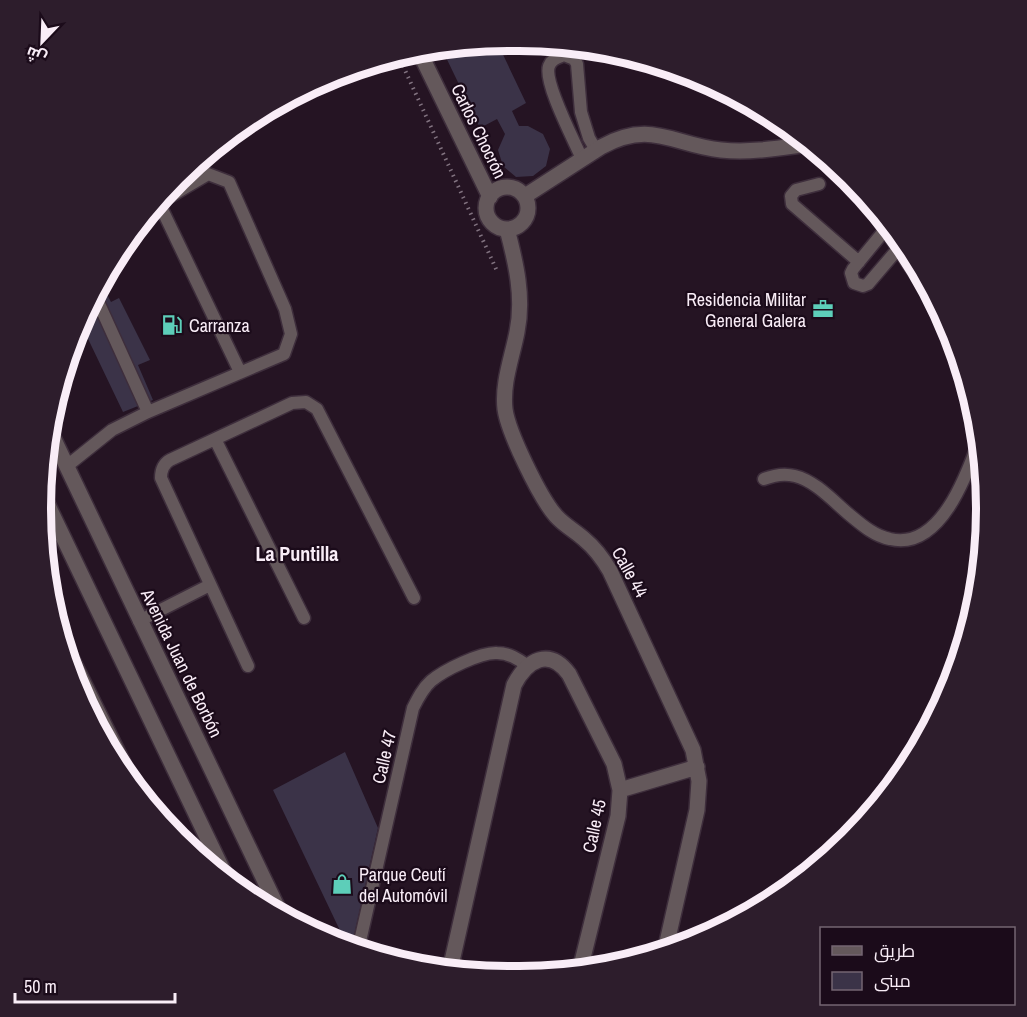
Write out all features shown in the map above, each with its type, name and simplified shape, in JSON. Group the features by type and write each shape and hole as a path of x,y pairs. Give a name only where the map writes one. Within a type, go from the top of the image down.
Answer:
{"street":[{"name":"Carlos Chocrón","path":"423,59 490,196"},
{"path":"525,196 596,150 612,141 635,134 658,135 718,150 741,152 797,146"},
{"path":"507,187 520,191 525,196 528,202 527,215 519,225 507,229 491,220 486,208 490,196 500,188 507,187"},
{"name":"Calle 44","path":"507,229 517,271 519,291 517,332 504,395 508,424 549,507 563,523 594,548 610,570 686,734 697,767 699,794 697,810 667,942"},
{"name":"Avenida Juan de Borbón","path":"56,443 273,901"},
{"path":"51,512 220,862"},
{"name":"Calle 45","path":"528,666 538,660 551,659 562,664 614,764 620,790 618,816 582,961"},
{"path":"452,962 514,686 528,666"},
{"path":"620,790 697,767"}],"lane":[{"path":"582,159 548,78 548,68 554,59 564,55 574,59 577,64 581,112 589,138 596,150"},
{"path":"67,466 112,430 148,412 284,354 291,334 285,309 229,182 208,174 180,191"},
{"path":"819,184 796,190 791,196 792,204 859,262"},
{"path":"162,210 240,372"},
{"path":"883,232 851,273 854,283 863,286 868,284 896,250"},
{"path":"99,304 148,412"},
{"path":"248,666 160,478 163,467 170,460 292,403 306,402 317,409 414,598"},
{"path":"215,439 304,618"},
{"path":"764,479 780,474 805,479 871,532 888,539 908,540 927,532 942,517 963,481 973,456"},
{"path":"140,621 210,585"},
{"name":"Calle 47","path":"360,942 417,698 432,681 442,674 485,654 508,655 528,666"},
{"path":"84,680 119,748"}],"path":[{"path":"402,64 492,257 499,280"}],"building":[{"path":"501,51 526,103 512,111 519,126 528,126 543,134 550,149 546,166 533,176 516,177 503,166 498,150 505,134 497,119 480,128 445,56"},
{"path":"106,292 111,302 119,298 150,360 138,365 153,400 123,412 86,334"},
{"name":"Parque Ceutí del Automóvil","path":"345,752 378,828 353,939 342,934 273,790"}],"place":[{"name":"Residencia Militar General Galera","path":"823,309"},
{"name":"Carranza","path":"172,325"},
{"name":"Parque Ceutí del Automóvil","path":"342,884"}],"district":[{"name":"La Puntilla","path":"297,553"}]}
